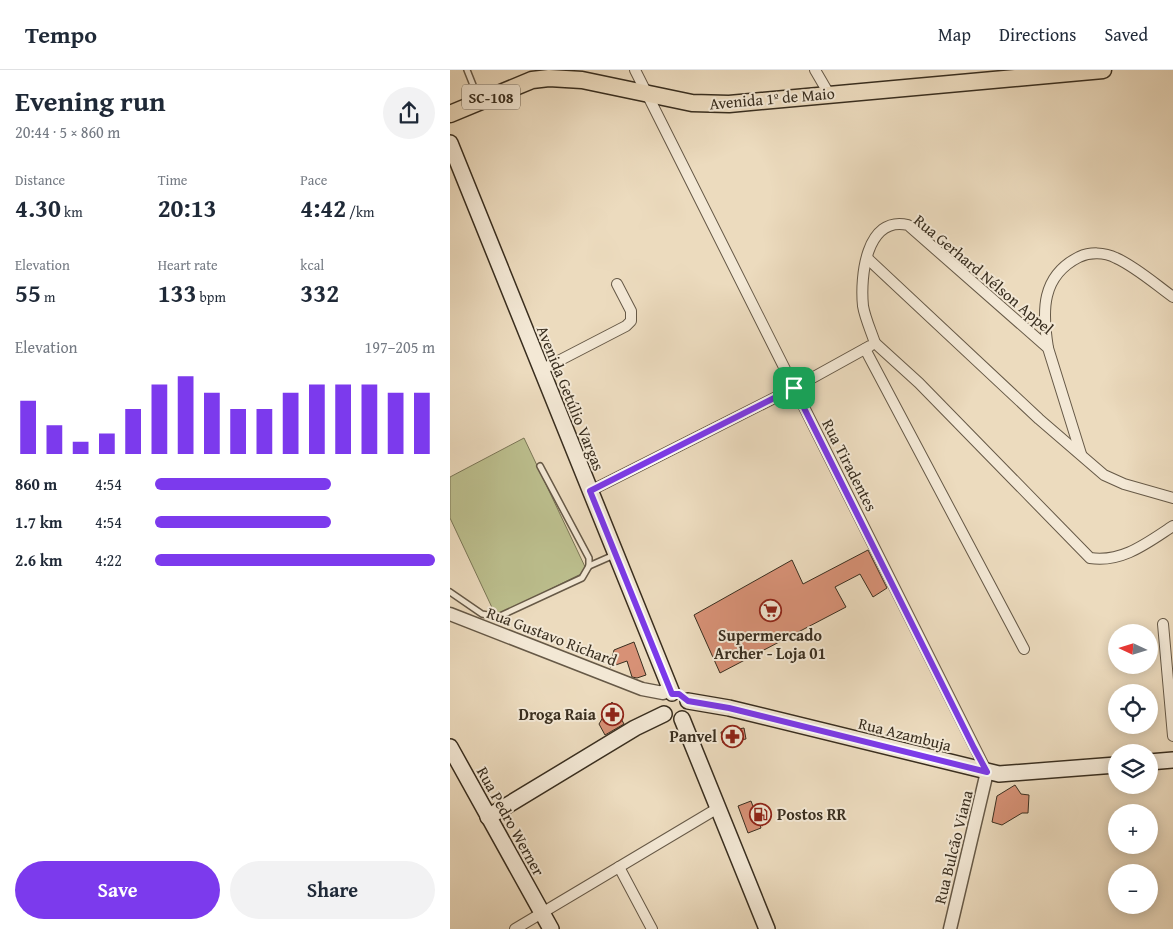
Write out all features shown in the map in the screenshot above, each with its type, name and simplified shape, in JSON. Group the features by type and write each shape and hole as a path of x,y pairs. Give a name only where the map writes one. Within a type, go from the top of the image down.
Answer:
{"main road":[{"name":"Avenida 1º de Maio","path":"450,114 524,83 548,78 582,80 692,103 715,104 1015,74 1103,70"},
{"name":"Avenida Getúlio Vargas","path":"450,143 615,554 666,699"},
{"path":"488,818 634,728 666,699 679,694 688,701 688,711 682,719 672,720 666,699"},
{"name":"Rua Azambuja","path":"688,701 729,708 987,772 1000,774 1108,766"},
{"path":"682,719 768,929"},
{"name":"Rua Pedro Werner","path":"450,747 454,763 488,818 551,929"},
{"path":"1158,761 1173,760"}],"street":[{"name":"Rua Tiradentes","path":"635,70 987,772"},
{"path":"815,70 829,94"},
{"name":"Rua Gerhard Nélson Appel","path":"875,343 864,308 862,283 867,258 877,235 888,226 897,222 908,225 1048,348 1081,454"},
{"path":"1048,348 1045,310 1054,276 1066,264 1082,256 1096,252 1116,258 1173,297"},
{"path":"867,258 1032,412 1104,475 1124,484 1173,498"},
{"path":"541,370 626,326 631,321 631,311 617,284"},
{"path":"590,491 794,388 875,343 919,383 1090,558 1112,559 1130,553 1173,526"},
{"path":"865,349 1024,649"},
{"name":"Rua Gustavo Richard","path":"450,614 642,689 663,693 666,699"},
{"path":"1163,624 1173,736"},
{"name":"Rua Bulcão Viana","path":"950,929 985,788 987,772"},
{"path":"515,929 718,808"},
{"path":"619,867 652,929"}],"lane":[{"path":"467,70 473,85"},
{"path":"450,592 482,614 498,618 582,578 589,566 589,558 540,466"},
{"path":"589,566 615,554"}],"green space":[{"path":"524,438 587,571 496,616 450,518 450,477"}],"building":[{"name":"Supermercado Archer - Loja 01","path":"868,550 887,588 873,597 860,574 835,587 846,607 720,673 694,615 792,560 803,584"},
{"path":"634,642 646,675 637,678 632,677 627,661 610,667 614,650"},
{"name":"Droga Raia","path":"612,702 624,724 605,735 599,724"},
{"name":"Panvel","path":"744,728 746,739 723,743 721,732"},
{"path":"1015,785 1021,794 1029,795 1028,813 1022,813 1002,825 992,822 997,796"},
{"path":"751,801 761,828 748,833 738,806"}],"place":[{"name":"Supermercado Archer - Loja 01","path":"770,611"},
{"name":"Droga Raia","path":"612,714"},
{"name":"Panvel","path":"733,736"},
{"name":"Postos RR","path":"761,814"}],"route":[{"path":"794,388 987,772 729,708 697,701 688,701 683,695 672,694 590,491 794,388"}]}
